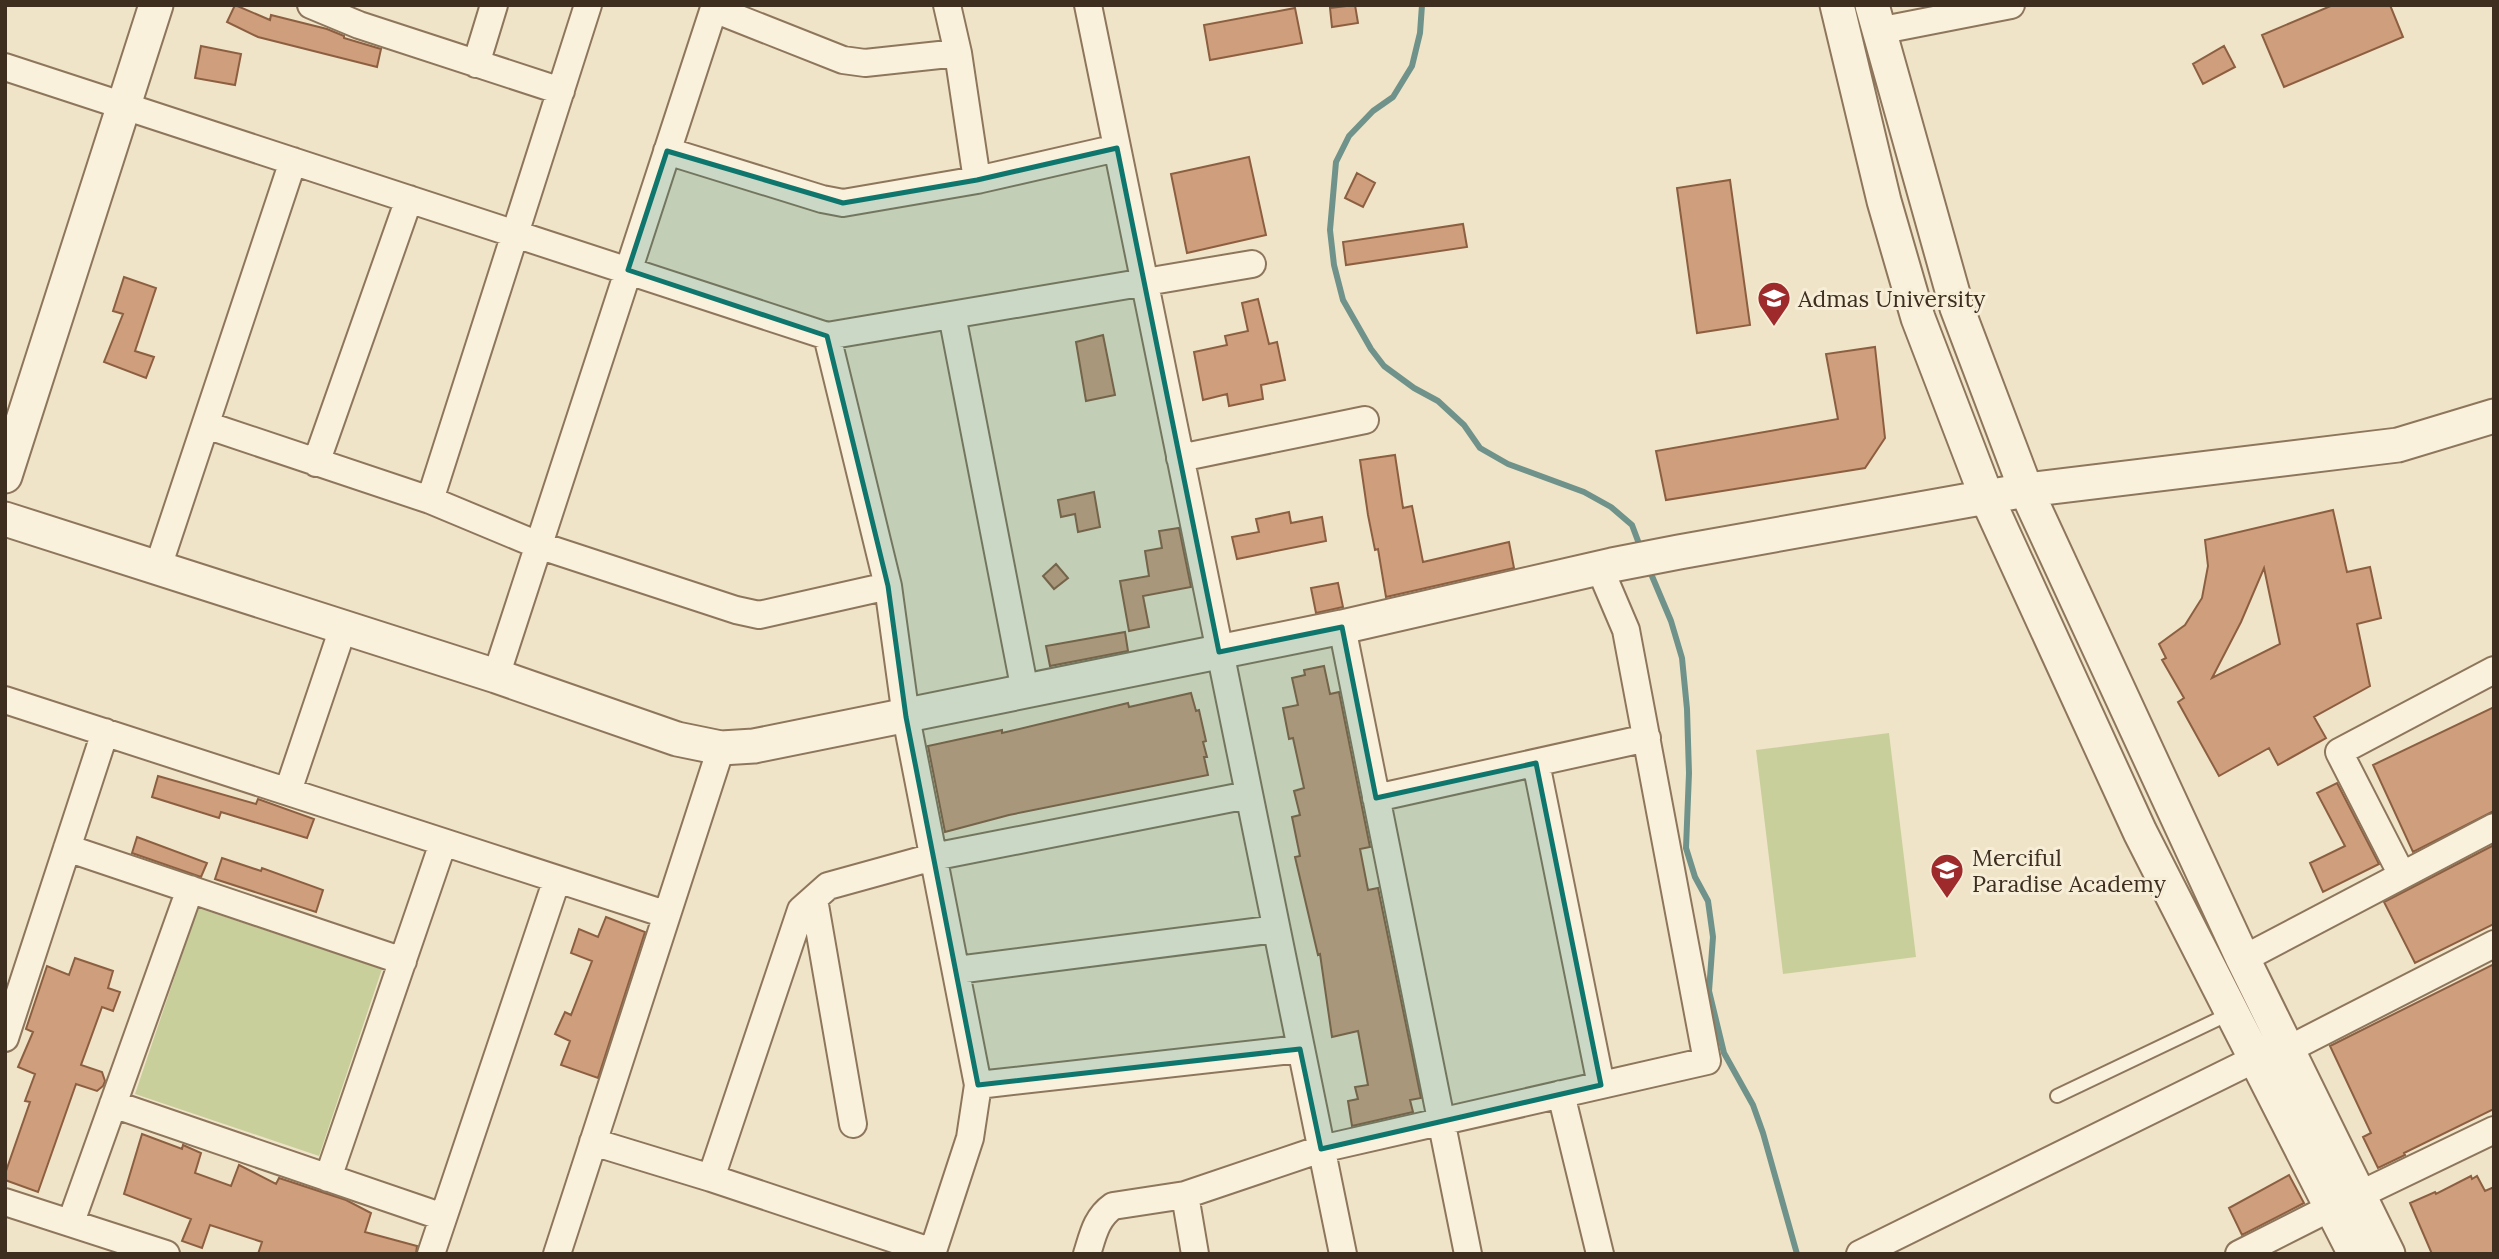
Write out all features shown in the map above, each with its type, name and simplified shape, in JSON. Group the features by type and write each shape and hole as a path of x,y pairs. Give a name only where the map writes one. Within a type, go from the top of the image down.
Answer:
{"street":[{"path":"5,476 114,102 136,5"},
{"path":"5,419 114,102 156,5"},
{"path":"311,5 363,15 476,64 561,91"},
{"path":"476,64 494,5"},
{"path":"430,500 588,5"},
{"path":"947,5 958,54 977,180"},
{"path":"1088,5 1343,1254"},
{"path":"1837,5 1884,201 1918,318 1987,498 2140,832 2255,1059 2345,1201 2388,1254"},
{"path":"2011,5 1875,18 1957,308 2025,490 2287,1050 2345,1201 2355,1254"},
{"path":"496,676 714,7 844,60 865,63 958,54"},
{"path":"5,67 827,336 1252,264"},
{"path":"667,151 822,199 843,203 977,180 1117,148"},
{"path":"158,567 293,161"},
{"path":"316,463 409,199"},
{"path":"953,315 1025,691"},
{"path":"593,1142 711,1178 932,1253 970,1138 978,1085 906,716 888,586 827,336"},
{"path":"5,519 496,676 677,740 721,748 754,747 1342,627 1679,552 2025,490 2398,445 2494,416"},
{"path":"1180,458 1365,420"},
{"path":"206,425 430,500 538,545 691,596 759,615 888,586"},
{"path":"1087,1254 1097,1223 1104,1212 1113,1206 1185,1195 1321,1149 1707,1061 1626,630 1606,567"},
{"path":"1342,627 1468,1254"},
{"path":"288,791 342,628"},
{"path":"2402,875 2339,752 2494,670"},
{"path":"5,700 666,914"},
{"path":"5,1038 105,732"},
{"path":"1377,798 1647,738"},
{"path":"564,1252 593,1142 721,748"},
{"path":"1536,763 1601,1085"},
{"path":"711,1178 801,910 828,886 933,857 1248,795"},
{"path":"2140,832 2176,815"},
{"path":"2243,959 2494,827"},
{"path":"328,1178 443,843"},
{"path":"67,848 403,961"},
{"path":"431,1254 557,879"},
{"path":"71,1222 190,890"},
{"path":"814,899 853,1124"},
{"path":"957,970 1276,929"},
{"path":"2287,1050 2494,944"},
{"path":"978,1085 1300,1049"},
{"path":"1860,1254 2255,1059"},
{"path":"1561,1094 1600,1254"},
{"path":"113,1104 443,1217"},
{"path":"2239,1254 2494,1130"},
{"path":"1185,1195 1195,1254"},
{"path":"5,1202 166,1254"}],"lane":[{"path":"2057,1096 2232,1013"}],"highlighted area":[{"path":"1117,148 1219,652 1342,627 1376,798 1536,763 1601,1085 1321,1149 1300,1049 978,1085 906,717 888,586 827,336 628,270 667,151 843,203 977,180"}],"green space":[{"path":"1889,733 1916,957 1783,974 1756,750"},
{"path":"198,908 382,969 319,1156 135,1094"}],"building":[{"path":"235,5 270,20 271,15 327,29 344,38 381,49 377,67 258,37 227,22"},
{"path":"1355,5 1358,23 1332,27 1330,8"},
{"path":"2333,5 2390,5 2403,37 2284,87 2262,35"},
{"path":"1295,8 1302,43 1210,60 1204,25"},
{"path":"201,46 241,54 235,85 195,78"},
{"path":"2224,46 2235,67 2203,84 2193,64"},
{"path":"1249,157 1266,235 1187,253 1171,174"},
{"path":"1357,173 1375,183 1363,207 1345,198"},
{"path":"1730,180 1750,325 1697,333 1677,188"},
{"path":"1463,224 1467,247 1346,265 1343,242"},
{"path":"124,277 156,288 135,351 154,357 146,378 104,362 123,314 113,311"},
{"path":"1258,299 1269,344 1277,342 1285,380 1261,385 1263,399 1229,406 1227,394 1203,400 1194,352 1227,345 1225,336 1248,331 1242,303"},
{"path":"1103,335 1115,395 1086,401 1076,342"},
{"path":"1875,347 1885,438 1865,468 1666,500 1656,451 1838,419 1826,354"},
{"path":"1395,455 1403,508 1412,506 1423,562 1509,542 1514,568 1386,597 1378,549 1375,550 1368,515 1360,460"},
{"path":"1094,492 1100,527 1078,532 1075,514 1061,517 1058,500"},
{"path":"2333,510 2347,572 2370,567 2381,618 2357,624 2370,686 2314,717 2326,738 2278,765 2269,748 2219,776 2178,702 2184,698 2162,660 2166,658 2159,644 2185,625 2202,598 2208,566 2205,540","holes":["2264,568 2280,644 2212,678 2241,622"]},
{"path":"1289,512 1291,523 1322,517 1326,541 1237,559 1232,537 1259,532 1256,519"},
{"path":"1179,528 1191,587 1143,596 1149,627 1129,631 1120,581 1149,576 1145,551 1162,548 1159,531"},
{"path":"1056,564 1068,578 1054,589 1043,576"},
{"path":"1338,583 1343,607 1316,613 1311,588"},
{"path":"1125,632 1128,651 1050,666 1046,646"},
{"path":"1324,666 1330,694 1339,692 1370,847 1360,849 1368,890 1378,888 1421,1098 1410,1100 1413,1112 1352,1126 1348,1101 1358,1099 1355,1087 1368,1085 1358,1031 1332,1037 1320,954 1318,955 1295,857 1300,856 1292,817 1300,815 1294,791 1304,788 1283,708 1298,705 1292,678 1305,675 1304,670"},
{"path":"1191,693 1196,711 1199,710 1206,741 1203,742 1208,775 1009,815 945,832 928,746 1002,730 1002,733 1128,703 1129,707"},
{"path":"2494,707 2494,811 2413,852 2373,765"},
{"path":"158,776 256,804 258,799 314,819 307,838 221,812 219,818 152,797"},
{"path":"2337,783 2379,864 2323,892 2310,863 2345,846 2317,793"},
{"path":"137,837 207,863 201,877 132,853"},
{"path":"2494,845 2494,924 2415,963 2384,902"},
{"path":"222,858 261,871 262,868 323,890 316,912 215,879"},
{"path":"606,917 645,932 598,1078 561,1065 570,1041 555,1034 565,1012 571,1015 592,961 571,953 579,929 598,937"},
{"path":"75,958 113,971 108,988 120,992 113,1011 102,1007 81,1065 102,1072 105,1081 103,1086 97,1091 76,1084 38,1192 5,1180 30,1102 25,1101 35,1074 18,1067 33,1032 26,1029 47,966 69,975"},
{"path":"2494,964 2494,1109 2378,1168 2363,1137 2371,1133 2330,1046"},
{"path":"142,1134 201,1153 195,1173 231,1186 239,1165 276,1184 279,1178 346,1200 371,1213 365,1232 417,1246 416,1254 258,1254 262,1242 210,1225 202,1248 182,1241 191,1219 124,1194"},
{"path":"2289,1175 2304,1203 2242,1235 2229,1208"},
{"path":"2471,1176 2472,1179 2477,1176 2485,1191 2494,1187 2494,1254 2432,1254 2410,1203 2435,1192 2436,1194"}],"waterway":[{"path":"1422,5 1420,33 1412,66 1393,97 1373,111 1349,136 1336,162 1330,230 1334,265 1343,300 1384,366 1414,388 1438,401 1464,425 1480,448 1508,464 1584,492 1611,507 1632,525 1641,549"},
{"path":"1649,569 1671,621 1682,658 1689,773 1686,848 1695,877 1708,901 1713,937 1709,991 1724,1053 1753,1105 1763,1133 1797,1254"}],"place":[{"name":"Admas University","path":"1774,328"},
{"name":"Merciful Paradise Academy","path":"1947,900"}]}
